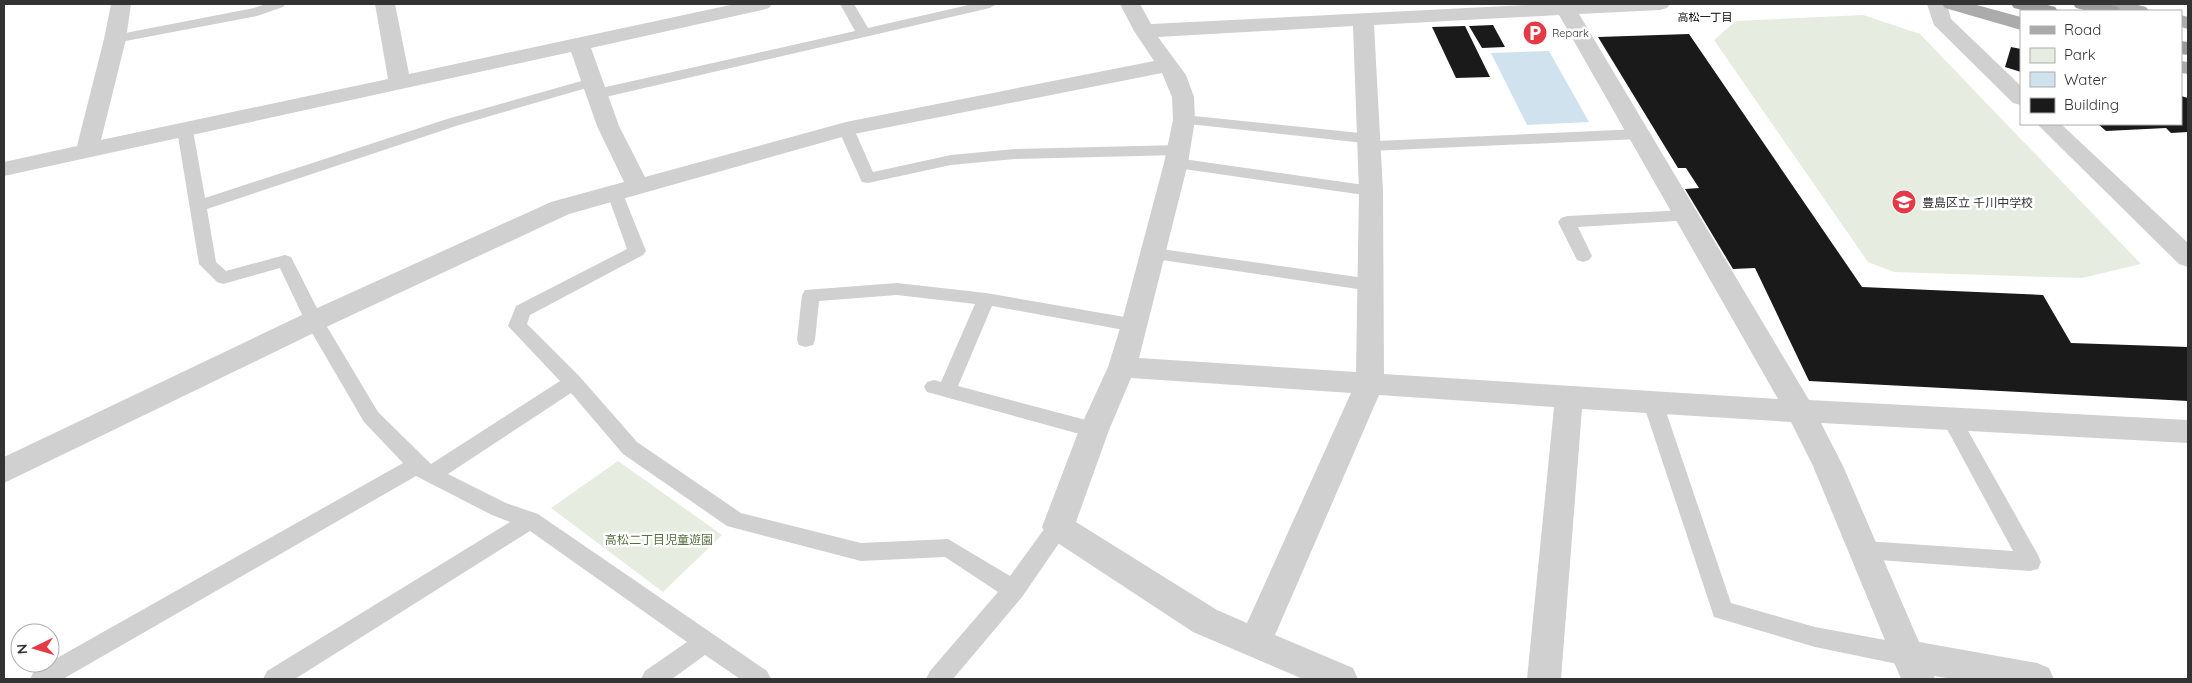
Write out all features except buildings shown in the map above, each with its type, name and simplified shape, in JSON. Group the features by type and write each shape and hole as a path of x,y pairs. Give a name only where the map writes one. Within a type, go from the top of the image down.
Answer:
{"highway":[{"path":"2021,4 2044,10"},
{"path":"2083,4 2107,10"}],"main road":[{"path":"1952,4 2020,24"},
{"path":"2110,4 2135,10"}],"street":[{"path":"87,151 122,4"},
{"path":"385,4 400,83"},
{"path":"4,169 762,4"},
{"path":"1130,4 1144,31 1175,75 1182,97 1184,120 1178,156 1154,254 1122,368 1094,430 1058,528 1205,620 1335,678"},
{"path":"1144,31 1363,20 1565,6 1660,4"},
{"path":"1937,4 1941,21 2020,97"},
{"path":"1565,6 1800,411 1828,466 1913,667 2036,679"},
{"path":"1255,643 1370,384 1371,191 1363,20"},
{"path":"579,44 608,126 627,189"},
{"path":"4,471 314,321 560,208 846,129 1168,65"},
{"path":"2049,125 2188,258"},
{"path":"1122,368 1800,411 2188,432"},
{"path":"1544,679 1569,397"}],"lane":[{"path":"115,39 257,12 278,4"},
{"path":"847,4 864,33"},
{"path":"197,206 453,122 595,88 864,33 990,4"},
{"path":"1184,120 1370,142 1639,134"},
{"path":"846,129 868,178 951,160 1015,154 1178,156 1371,191"},
{"path":"185,130 208,264 223,278 285,261 314,321 371,417 423,470 500,509 530,520 759,679"},
{"path":"627,189 637,251 522,311 517,326 574,382 630,448 736,520 862,552 948,548 1014,590"},
{"path":"1583,256 1567,222 1686,216"},
{"path":"1154,254 1371,285"},
{"path":"806,340 810,295 897,289 986,299 1135,325"},
{"path":"986,299 941,388 1094,430"},
{"path":"42,679 423,470 574,382"},
{"path":"1653,402 1722,610 1913,667"},
{"path":"1865,550 2030,562 1951,418"},
{"path":"275,679 530,520"},
{"path":"938,679 1014,590 1058,528"},
{"path":"653,679 706,641"}],"green space":[{"path":"1863,15 1920,34 2141,264 2082,278 1894,272 1868,262 1714,40 1736,21"},
{"name":"高松二丁目児童遊園","path":"618,461 722,535 663,592 551,508"}],"water":[{"path":"1549,51 1589,122 1527,125 1491,53"}],"place":[{"name":"Repark","path":"1535,33"},
{"name":"豊島区立 千川中学校","path":"1904,202"}],"district":[{"name":"高松一丁目","path":"1705,17"}]}
